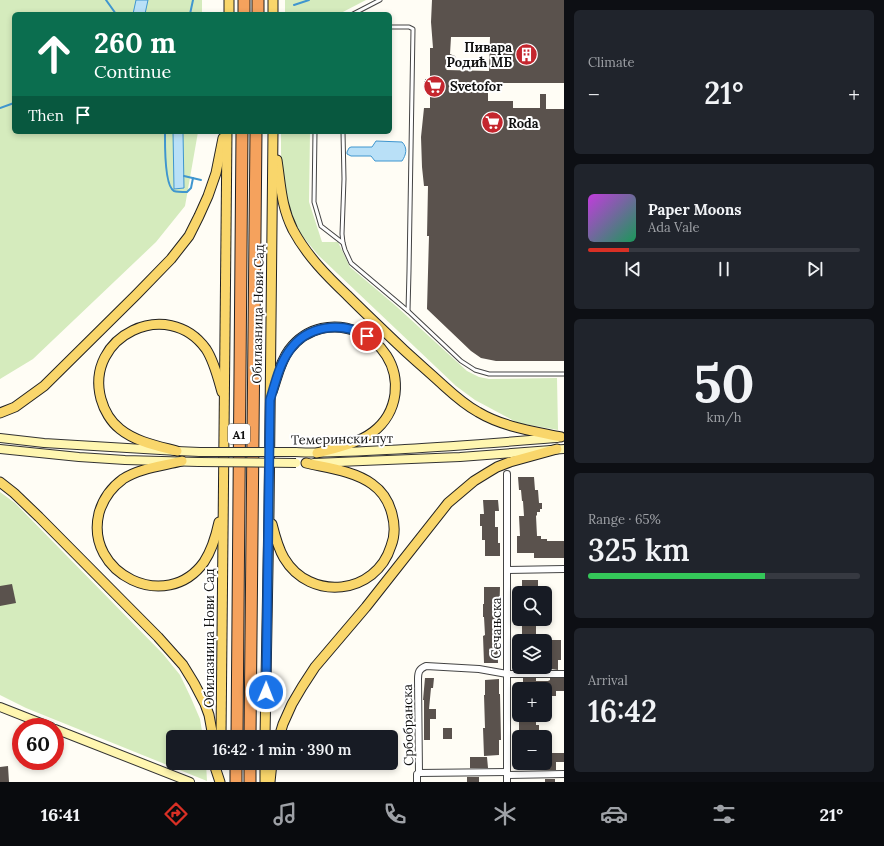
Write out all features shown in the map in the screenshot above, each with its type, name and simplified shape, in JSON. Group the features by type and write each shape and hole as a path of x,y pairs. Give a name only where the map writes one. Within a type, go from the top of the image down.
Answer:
{"highway":[{"path":"244,0 244,12"},
{"path":"258,0 258,12"},
{"name":"A1","path":"237,730 242,134"},
{"name":"A1","path":"250,730 256,134"},
{"path":"236,770 236,782"},
{"path":"250,770 250,782"}],"main road":[{"path":"229,0 229,12"},
{"path":"273,0 273,12"},
{"path":"0,413 15,407 44,386 171,259 189,236 208,196 216,173 226,134"},
{"name":"Обилазница Нови Сад","path":"221,730 225,403 226,134"},
{"path":"273,134 281,196 288,219 302,246 323,272 426,370 469,407 487,417 508,425 563,437"},
{"name":"Обилазница Нови Сад","path":"265,730 273,134"},
{"path":"177,451 126,434 116,426 104,409 99,388 100,373 104,360 115,342 130,331 143,326 165,324 185,331 197,339 211,357 225,403"},
{"path":"270,400 283,361 289,350 302,337 312,332 327,327 348,328 360,332 374,340 382,348 391,363 396,383 393,405 386,418 378,428 366,437 317,453"},
{"name":"Темерински пут","path":"0,438 44,443 177,451 317,453 360,452 563,437"},
{"name":"Темерински пут","path":"0,449 125,460 296,463 460,457 561,449"},
{"path":"281,730 292,704 316,667 362,612 448,503 474,481 497,467 510,462 561,449"},
{"path":"182,461 130,475 114,487 107,496 100,511 98,532 102,548 114,568 128,578 145,585 163,586 184,579 199,568 207,556 214,541 223,505"},
{"path":"269,511 276,537 284,558 294,571 308,581 326,588 342,588 364,580 380,568 390,551 394,535 393,516 385,498 375,486 357,476 306,463"},
{"path":"0,482 39,517 158,637 183,665 205,704 212,730"},
{"path":"0,707 28,718"},
{"path":"64,733 190,782"},
{"path":"216,770 220,782"},
{"path":"220,782 221,770"},
{"path":"265,770 265,782"},
{"path":"270,782 271,770"}],"street":[{"name":"Сечањска","path":"507,474 507,782"},
{"path":"507,570 564,569"},
{"name":"Србобранска","path":"417,782 417,774 419,773 418,673 420,669 426,666 479,669 507,674"},
{"path":"507,674 564,674"},
{"name":"Србобранска","path":"419,773 564,774"}],"lane":[{"path":"357,12 380,0"},
{"path":"392,27 409,27 413,29 408,311"},
{"path":"315,134 314,202 321,226 343,243"},
{"path":"344,134 342,229 343,243 352,264 408,311 461,361 475,370 489,374 564,374"}],"green space":[{"path":"0,0 202,0 202,12 12,12 12,134 198,134 185,206 156,242 33,359 0,379"},
{"path":"285,0 366,0 343,12 285,12"},
{"path":"281,134 310,134 309,202 322,242 338,242 350,267 396,306 467,371 479,377 489,379 557,378 558,430 518,423 475,400 456,386 318,255 300,233 287,204 281,159"},
{"path":"0,492 15,503 163,654 180,675 200,719 202,730 166,730 166,764 64,723 64,718 51,718 0,695"},
{"path":"180,770 206,770 207,781"}],"water":[{"path":"136,0 148,0 145,12 133,12"},
{"path":"173,134 183,134 184,188 174,189"},
{"path":"376,141 402,142 406,152 402,161 375,161 371,156 351,156 347,154 349,148 351,147 372,147"}],"building":[{"path":"432,0 564,0 564,83 488,83 488,101 513,101 513,108 540,108 540,94 546,94 546,109 564,109 564,361 496,361 481,358 471,351 427,309 429,236 427,236 428,186 424,186 421,137 424,108 430,108 430,92 425,92 424,81 425,79 430,79 430,48 433,48 431,22","holes":["451,37 490,37 489,71 446,70 456,59 455,56 450,54"]},
{"path":"518,477 534,477 535,490 538,490 539,503 542,503 542,509 540,509 540,512 537,512 536,516 537,536 541,536 541,539 547,539 547,541 564,541 564,558 534,558 534,553 517,553 517,536 520,536 519,516 524,516 523,501 521,490 519,490"},
{"path":"483,500 498,500 499,511 495,511 495,527 498,527 500,556 485,556 485,540 482,540 482,526 480,526 480,514 484,514"},
{"path":"522,580 538,580 538,586 522,586"},
{"path":"12,584 16,603 0,606 0,586"},
{"path":"484,587 500,587 499,619 501,619 501,632 497,632 498,663 484,663"},
{"path":"522,626 536,626 536,634 522,634"},
{"path":"552,640 561,640 561,660 558,660 558,670 552,669"},
{"path":"425,678 434,678 433,688 431,688 429,709 436,709 436,719 430,719 430,740 424,740 423,700"},
{"path":"523,678 536,678 536,681 548,681 550,678 564,678 564,691 556,691 556,696 552,696 552,682 523,682"},
{"path":"499,679 501,740 499,740 499,755 484,756 483,728 485,728 485,680"},
{"path":"519,722 536,722 536,725 539,725 539,730 519,730"},
{"path":"443,728 452,728 452,739 443,739"},
{"path":"552,753 564,753 564,762 556,762 556,770 552,770"},
{"path":"470,757 487,757 488,768 470,768"},
{"path":"8,766 9,782 0,782 0,767"},
{"path":"467,777 479,777 479,782 467,782"},
{"path":"545,779 555,779 555,782 545,782"}],"waterway":[{"path":"106,0 115,12"},
{"path":"190,12 193,0"},
{"path":"294,5 309,0"},
{"path":"0,108 12,104"},
{"path":"165,134 167,173 168,181 171,187 174,191 187,192 191,188 193,178"},
{"path":"184,176 201,180"}],"place":[{"name":"Пивара Родић МБ","path":"527,54"},
{"name":"Svetofor","path":"434,86"},
{"name":"Roda","path":"493,123"}],"route":[{"path":"266,692 270,400 283,361 289,350 302,337 327,327 348,328 367,336"}]}
